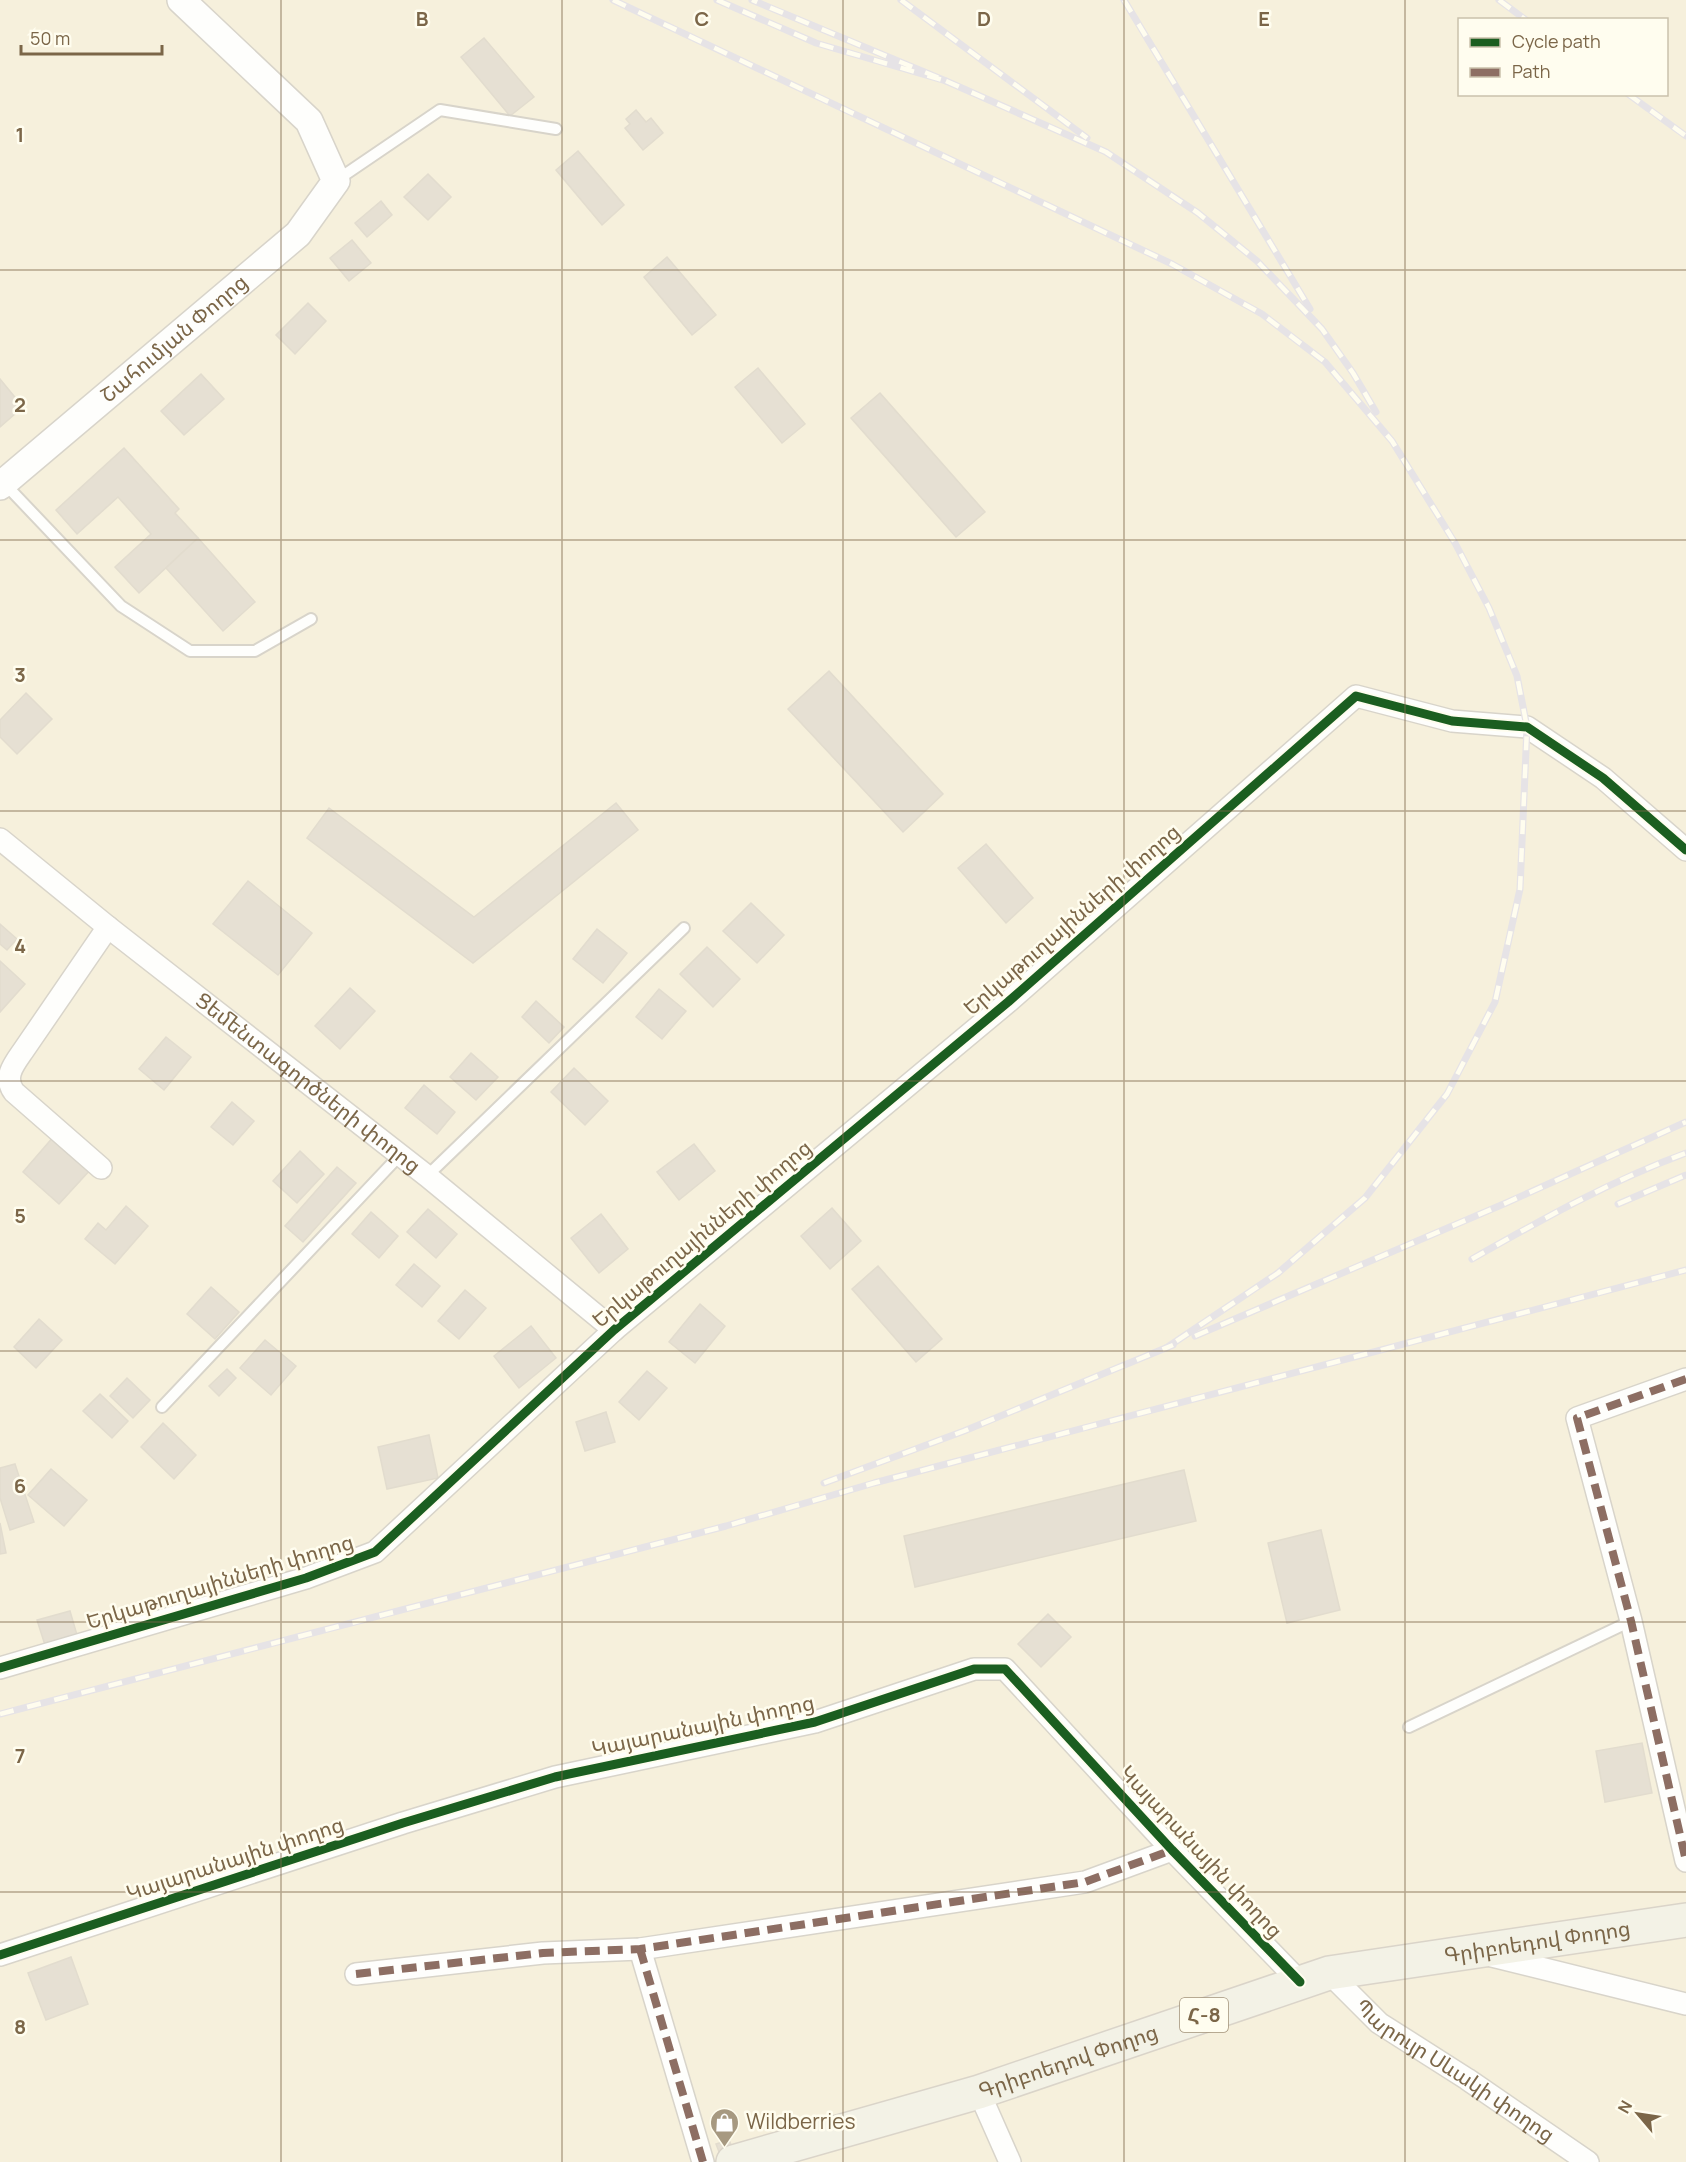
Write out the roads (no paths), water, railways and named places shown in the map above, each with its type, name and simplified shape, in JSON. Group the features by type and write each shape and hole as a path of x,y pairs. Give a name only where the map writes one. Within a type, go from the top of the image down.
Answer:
{"main road":[{"name":"Գրիբոեդով Փողոց","path":"733,2162 979,2092 1315,1978 1473,1951 1686,1920"}],"street":[{"path":"182,0 309,121 336,181"},
{"name":"Շահումյան Փողոց","path":"2,484 298,234 336,181"},
{"name":"Երկաթուղայինների փողոց","path":"0,1668 306,1578 375,1552 614,1330 1008,1002 1356,696 1452,721 1527,727 1603,778 1686,850"},
{"name":"Ցեմենտագործների փողոց","path":"0,839 108,927 427,1176 614,1330"},
{"path":"101,1168 14,1092 8,1079 28,1042 108,927"},
{"path":"1686,1379 1577,1418 1631,1621 1686,1861"},
{"name":"Կայարանային փողոց","path":"0,1955 403,1823 555,1777 815,1722 975,1669 1005,1669 1172,1850 1315,1978"},
{"path":"356,1974 543,1953 640,1948 1084,1882 1172,1850"},
{"path":"640,1948 703,2162"},
{"path":"1473,1951 1686,2004"},
{"name":"Պարույր Սևակի փողոց","path":"1315,1978 1588,2162"},
{"path":"979,2092 1010,2162"}],"lane":[{"path":"336,181 440,110 556,129"},
{"path":"2,484 121,606 190,651 255,651 311,619"},
{"path":"427,1176 684,928"},
{"path":"162,1407 400,1155"},
{"path":"1409,1727 1631,1621"}],"railway":[{"path":"613,0 1172,264 1262,314 1325,362 1392,441 1455,543 1489,608 1517,676 1527,727 1520,889 1495,1002 1447,1094 1365,1198 1278,1273 1166,1348"},
{"path":"717,0 816,43 946,81 752,0"},
{"path":"901,0 1087,138"},
{"path":"1124,0 1310,309"},
{"path":"1499,0 1523,18"},
{"path":"946,81 1106,152 1198,213 1257,261 1322,329 1353,373 1376,412"},
{"path":"1631,96 1686,136"},
{"path":"1195,1336 1506,1203 1686,1122"},
{"path":"1472,1259 1603,1189 1686,1153"},
{"path":"1618,1204 1686,1175"},
{"path":"0,1714 726,1526 874,1483 1686,1270"},
{"path":"824,1483 964,1431 1173,1345"}],"place":[{"name":"Wildberries","path":"725,2148"}]}
